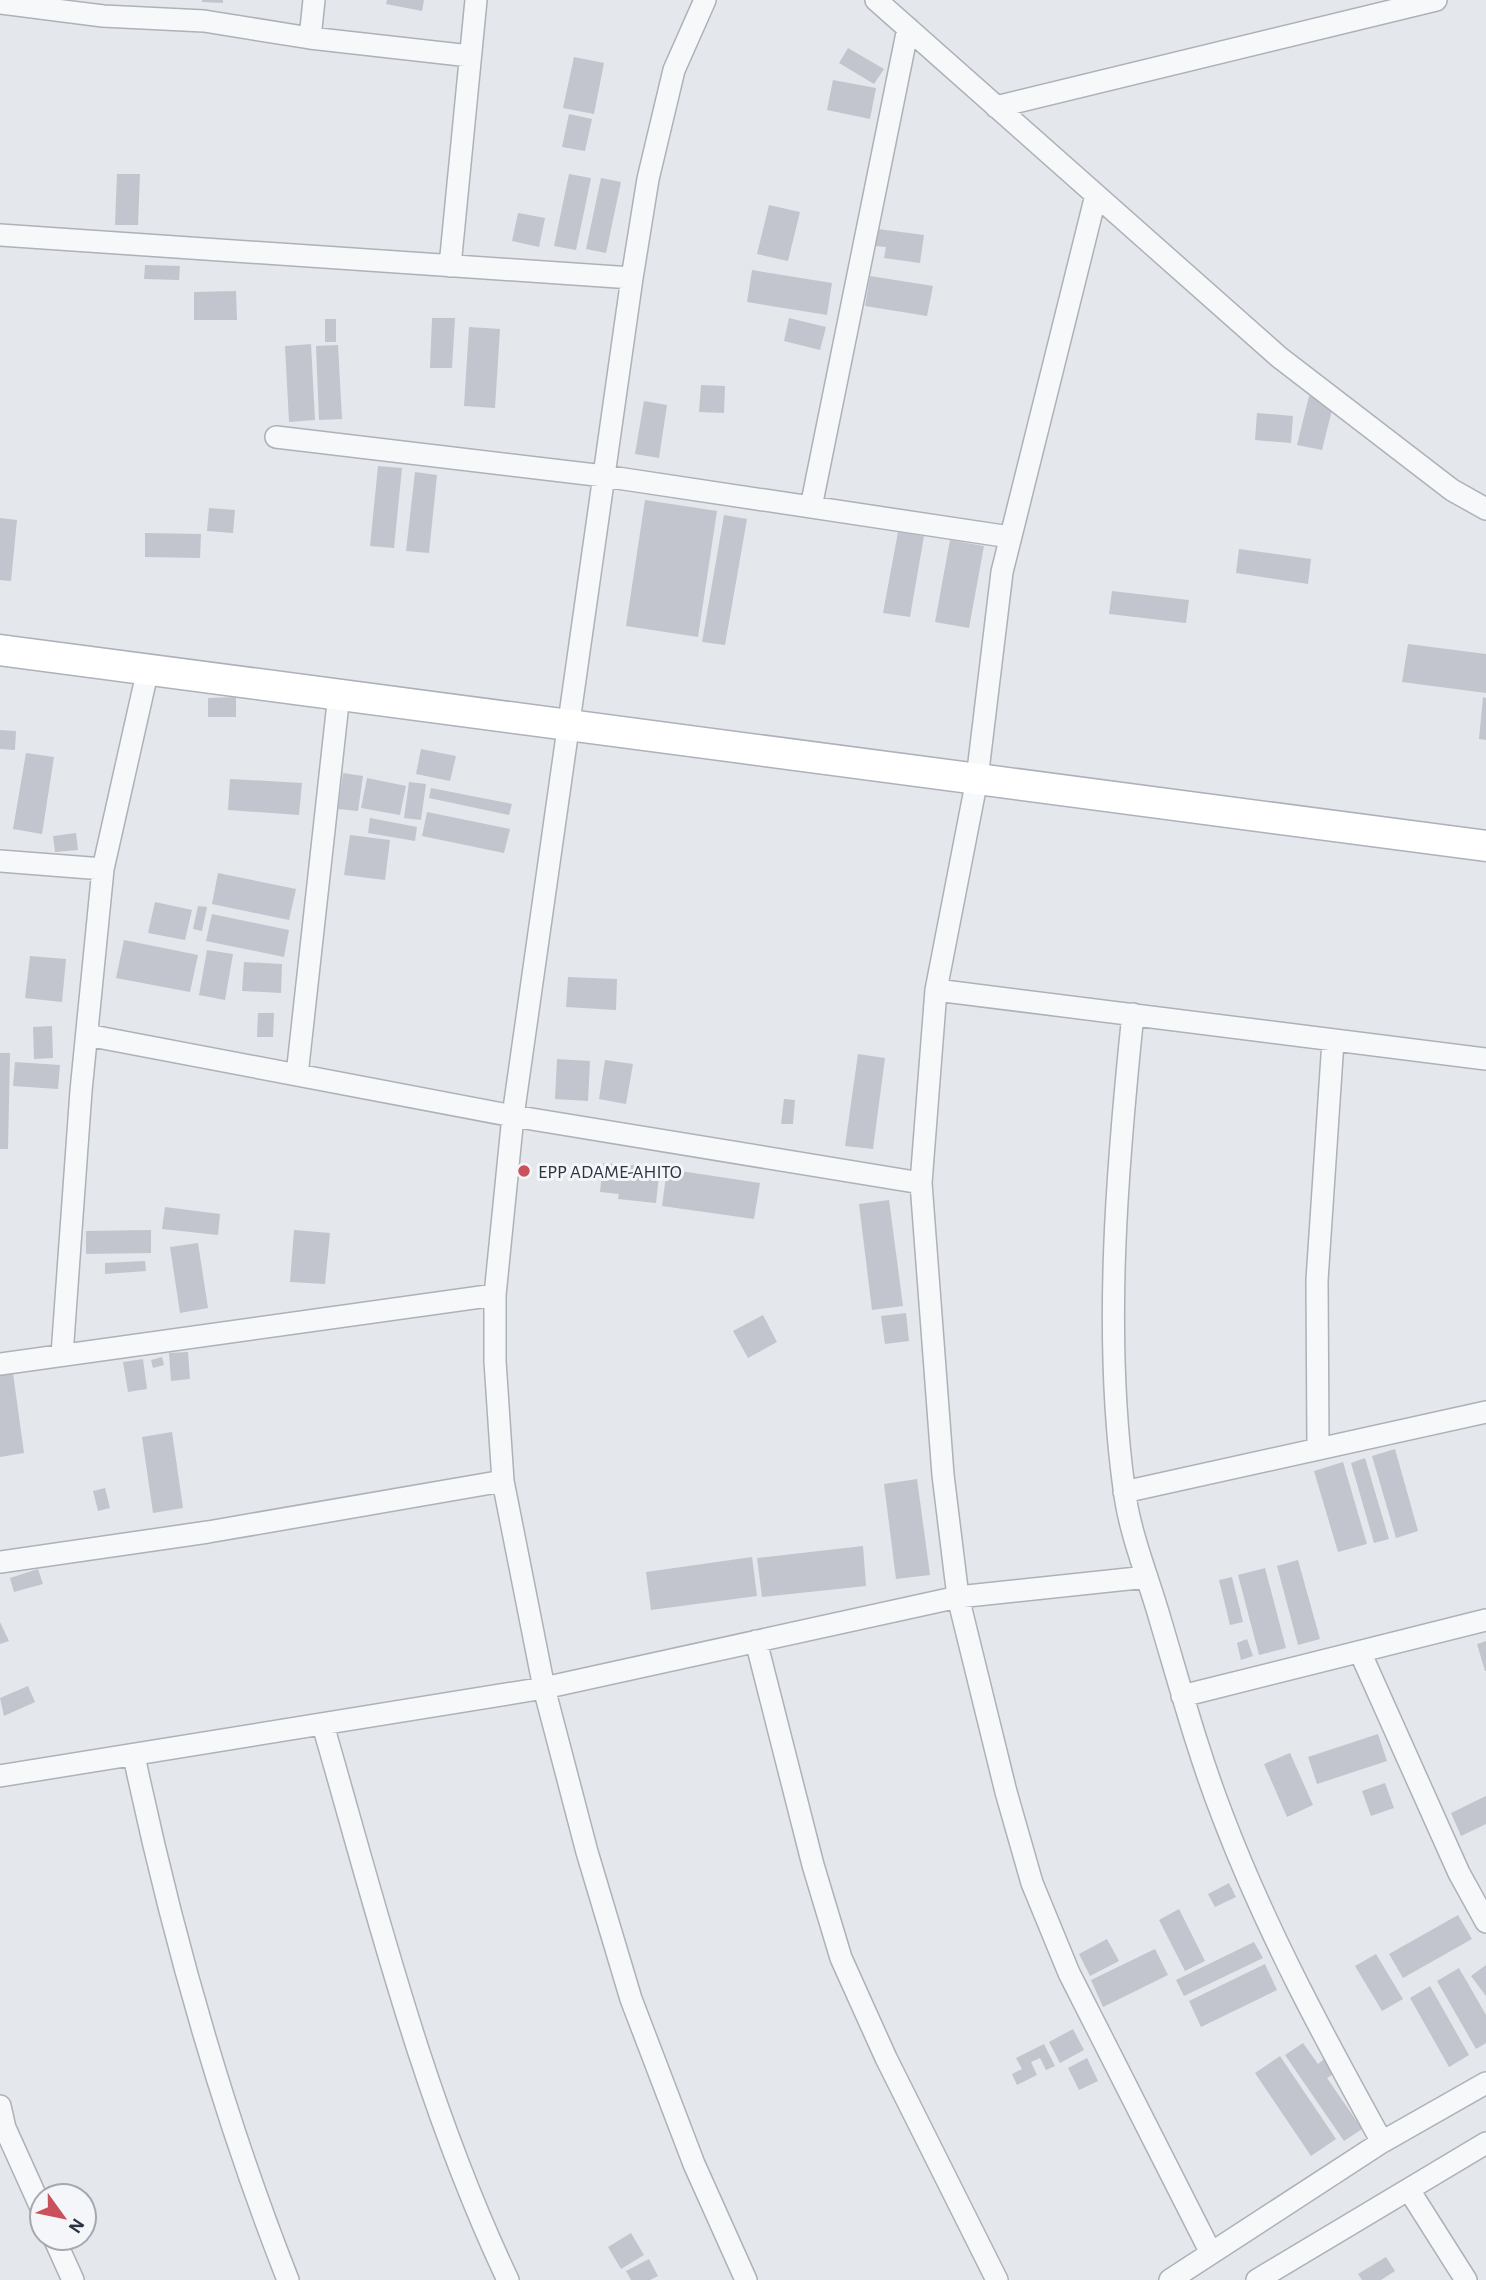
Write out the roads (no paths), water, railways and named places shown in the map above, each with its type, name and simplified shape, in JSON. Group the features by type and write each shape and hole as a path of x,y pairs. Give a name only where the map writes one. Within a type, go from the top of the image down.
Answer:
{"main road":[{"path":"0,650 1486,846"}],"street":[{"path":"310,38 314,0"},
{"path":"450,266 475,0"},
{"path":"705,0 674,70 648,179 513,1116 495,1295 503,1481 544,1688 587,1852 631,1999 694,2164 746,2280"},
{"path":"876,0 1279,357 1452,490 1486,509"},
{"path":"996,107 1434,0"},
{"path":"0,3 103,8 310,38 470,56"},
{"path":"811,507 908,28"},
{"path":"1096,195 1002,572 977,779 936,990 921,1183 943,1475 958,1597 1032,1883 1069,1973 1211,2253"},
{"path":"0,235 632,278"},
{"path":"276,437 604,476 1010,537"},
{"path":"62,1356 103,869 148,669"},
{"path":"297,1075 339,694"},
{"path":"0,861 103,869"},
{"path":"936,990 1486,1059"},
{"path":"1133,1014 1123,1111 1115,1265 1117,1426 1124,1492 1182,1696 1222,1816 1254,1892 1329,2046 1382,2142"},
{"path":"87,1035 513,1116 921,1183"},
{"path":"1318,1448 1317,1280 1333,1041"},
{"path":"0,1364 495,1295"},
{"path":"1124,1492 1486,1412"},
{"path":"0,1562 208,1532 503,1481"},
{"path":"0,1776 544,1688 958,1597 1147,1577"},
{"path":"1182,1696 1486,1620"},
{"path":"756,1641 813,1865 841,1958 886,2058 997,2280"},
{"path":"1360,1652 1459,1873 1486,1922"},
{"path":"323,1725 410,2025 443,2128 476,2213 508,2280"},
{"path":"134,1756 161,1884 201,2029 230,2121 288,2280"},
{"path":"1170,2280 1382,2142 1486,2082"},
{"path":"0,2106 3,2129 29,2182"},
{"path":"1258,2280 1486,2143"},
{"path":"1409,2190 1466,2280"},
{"path":"60,2252 73,2280"}],"place":[{"name":"EPP ADAME-AHITO","path":"524,1171"}]}
